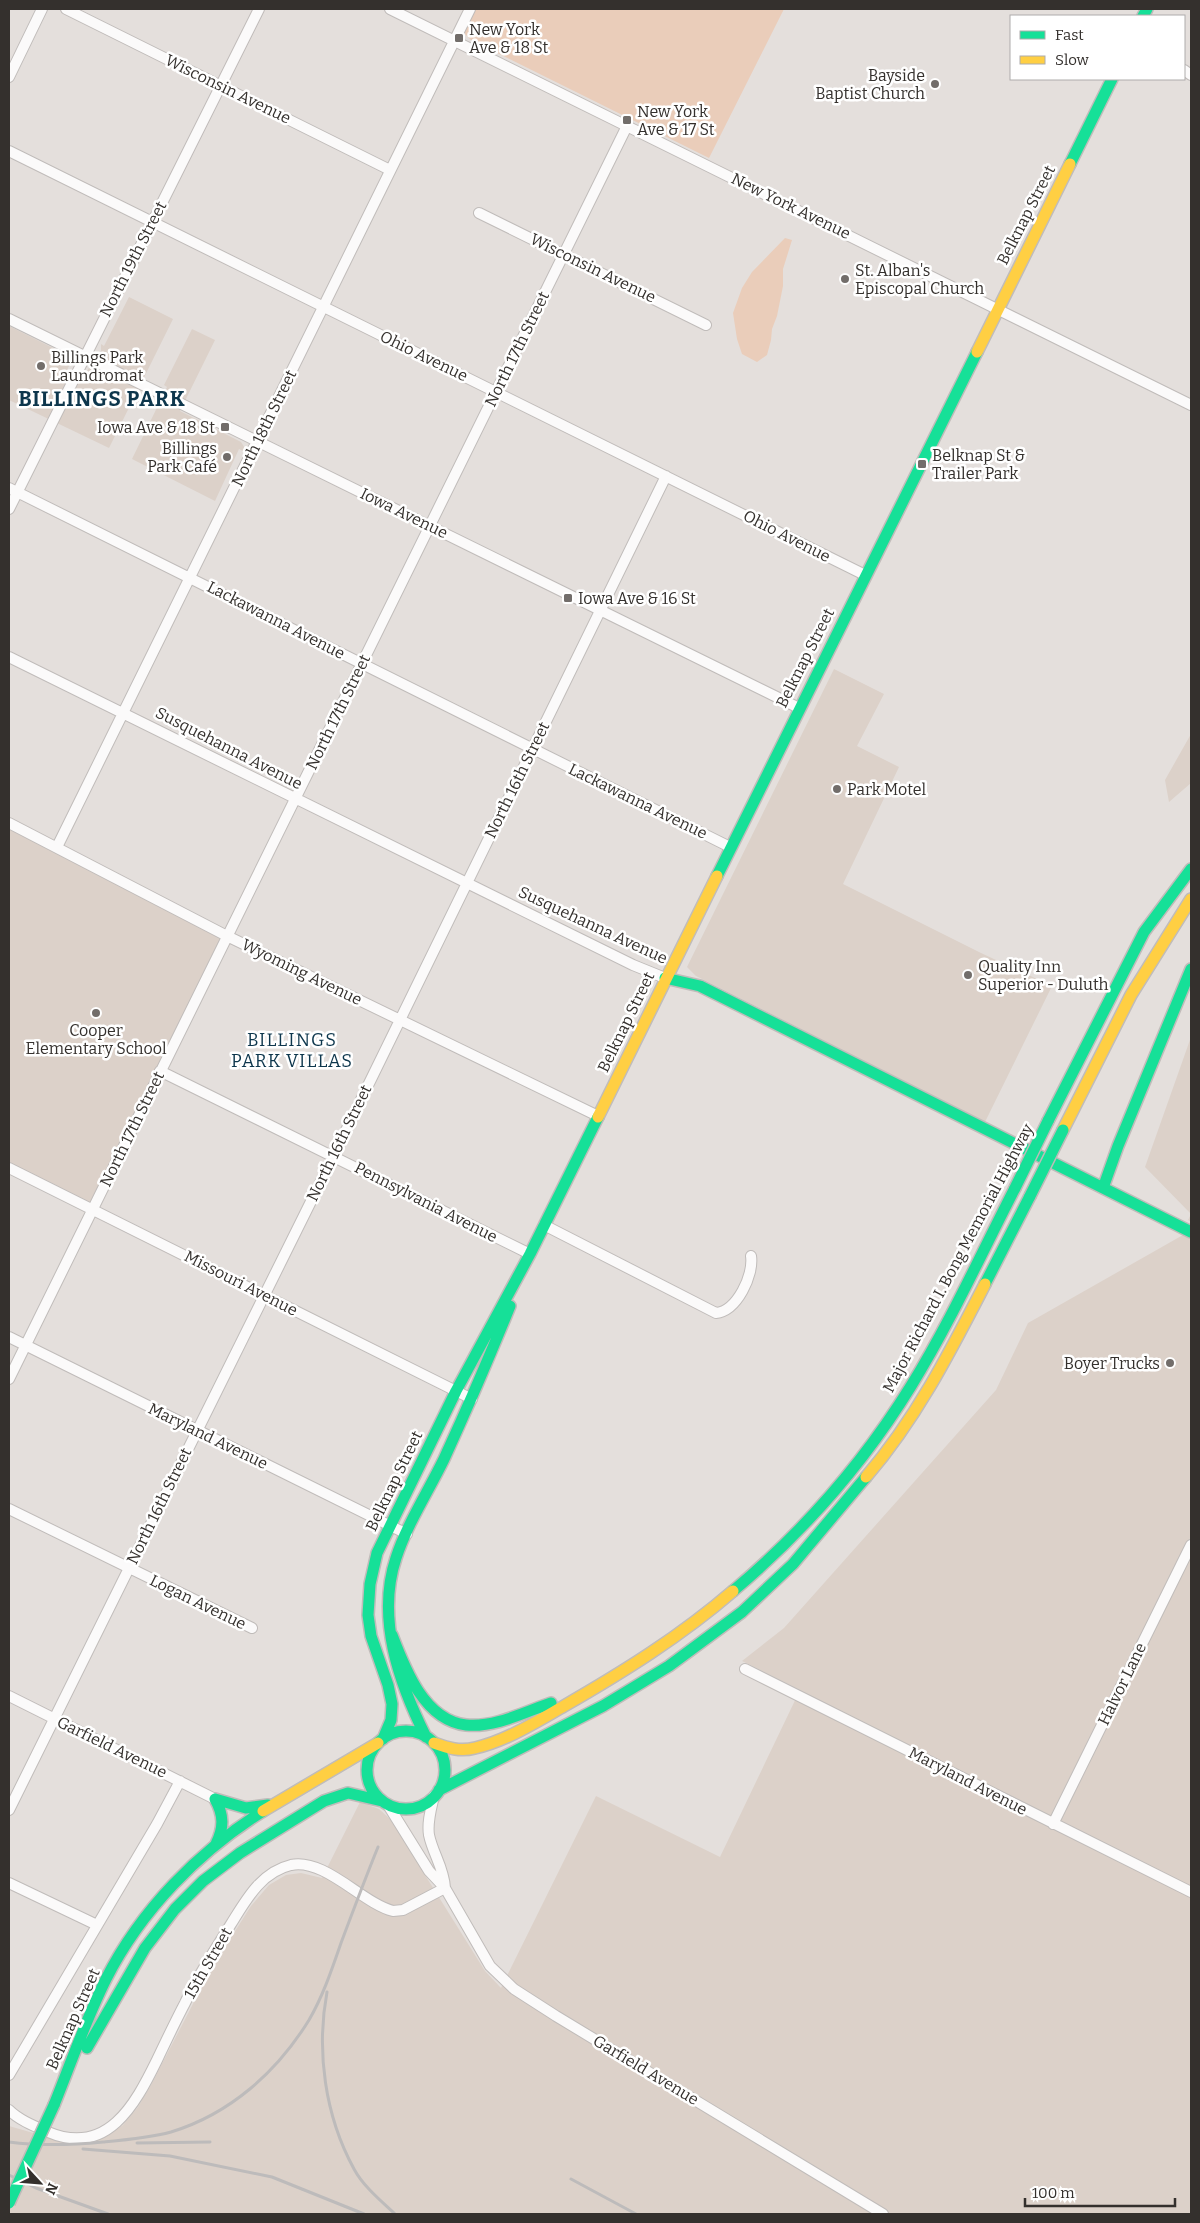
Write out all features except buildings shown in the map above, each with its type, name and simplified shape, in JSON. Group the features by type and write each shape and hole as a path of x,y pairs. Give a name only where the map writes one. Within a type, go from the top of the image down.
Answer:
{"main road":[{"name":"Belknap Street","path":"9,2203 54,2104 95,2001 124,1950 164,1895 196,1861 237,1828 380,1741 391,1716 392,1700 370,1634 368,1597 372,1568 390,1525 456,1391 530,1254 665,978 1112,80"},
{"name":"Major Richard I. Bong Memorial Highway","path":"430,1740 462,1750 476,1748 538,1720 594,1689 665,1646 698,1622 774,1557 829,1499 886,1425 911,1385 1015,1188 1144,932 1191,869"},
{"name":"Major Richard I. Bong Memorial Highway","path":"437,1793 604,1706 669,1666 742,1612 793,1564 892,1447 943,1366 1131,995 1191,899"},
{"path":"1102,1188 1191,969"},
{"name":"Susquehanna Avenue","path":"665,978 700,986 983,1126 1191,1232"},
{"name":"Belknap Street","path":"430,1740 401,1682 393,1656 389,1605 390,1583 407,1534 472,1399 530,1254"},
{"path":"392,1635 409,1674 425,1700 454,1722 465,1725 484,1724 594,1689"},
{"path":"400,1732 418,1733 430,1740 440,1752 444,1771 437,1793 422,1805 408,1809 385,1803 369,1784 367,1762 371,1752 380,1741 400,1732"},
{"name":"Belknap Street","path":"54,2104 145,1948 175,1909 203,1881 262,1838 341,1794 353,1794 385,1803"},
{"path":"215,1799 246,1808 276,1803"},
{"path":"215,1799 224,1822 216,1845"}],"street":[{"path":"9,77 42,9"},
{"name":"Wisconsin Avenue","path":"66,9 390,170"},
{"name":"North 19th Street","path":"9,509 13,490 84,356 259,9"},
{"name":"New York Avenue","path":"390,9 1191,405"},
{"name":"North 18th Street","path":"58,847 470,9"},
{"name":"North 17th Street","path":"9,1379 627,126"},
{"name":"Ohio Avenue","path":"9,151 865,575"},
{"name":"Wisconsin Avenue","path":"479,213 564,253 706,325"},
{"name":"Iowa Avenue","path":"9,319 799,708"},
{"name":"North 16th Street","path":"9,1810 334,1155 666,476"},
{"name":"Lackawanna Avenue","path":"13,490 730,847"},
{"name":"Susquehanna Avenue","path":"9,657 632,966 665,978"},
{"name":"Wyoming Avenue","path":"9,823 227,936 598,1116"},
{"name":"Pennsylvania Avenue","path":"160,1071 334,1155 530,1254"},
{"name":"Missouri Avenue","path":"9,1168 472,1399"},
{"path":"544,1225 716,1313 724,1312 733,1306 750,1274 752,1256"},
{"name":"Maryland Avenue","path":"9,1338 407,1534"},
{"name":"Logan Avenue","path":"9,1508 252,1628"},
{"name":"Halvor Lane","path":"1053,1824 1191,1545"},
{"name":"Maryland Avenue","path":"745,1669 1191,1892"},
{"name":"Garfield Avenue","path":"9,1696 215,1799"},
{"path":"9,2074 180,1781"},
{"name":"Garfield Avenue","path":"437,1793 429,1818 429,1834 443,1870 445,1888"},
{"name":"Garfield Avenue","path":"385,1803 429,1872 445,1888 485,1959 493,1970 514,1989 883,2214"},
{"name":"15th Street","path":"9,2110 31,2125 68,2138 80,2138 102,2132 121,2119 141,2092 190,1992 241,1907 261,1882 278,1870 294,1865 310,1866 386,1909 395,1912 403,1910 445,1888"},
{"path":"9,1883 97,1925"}],"shaded area":[{"path":"474,9 784,9 709,158 471,40 465,34 465,30"},
{"path":"785,238 792,240 783,269 783,286 777,316 772,329 767,355 757,362 742,354 737,339 733,313 742,288 752,272"},
{"path":"129,297 173,319 109,448 9,400 9,326 73,358 75,366 70,364 67,370 88,380 90,375 86,373 89,368 98,370 105,356 101,351 101,344 104,346"},
{"path":"192,329 215,340 180,411 241,442 246,450 245,452 239,449 215,501 132,459 167,387 164,385"},
{"path":"834,669 884,694 857,746 899,767 843,884 1052,986 985,1122 696,976 687,967"},
{"path":"1191,734 1191,783 1169,802 1165,780"},
{"name":"Cooper Elementary School","path":"9,823 227,936 92,1209 9,1168"},
{"path":"1191,1037 1191,1214 1145,1167"},
{"path":"1183,1235 1191,1239 1191,2214 9,2214 9,2126 61,2141 90,2141 109,2135 123,2125 138,2107 151,2085 211,1969 251,1906 269,1885 286,1875 301,1873 322,1878 360,1802 379,1809 390,1819 485,1971 501,1988 596,1796 720,1857 800,1690 742,1661 784,1628 996,1390 1028,1323"}],"railway":[{"path":"9,2142 44,2145 80,2144 128,2140 163,2134 193,2124 213,2114 250,2089 282,2057 314,2011 327,1982 378,1847"},
{"path":"327,1992 322,2037 323,2060 330,2105 336,2127 344,2149 362,2181 395,2214"},
{"path":"137,2143 210,2142"},
{"path":"83,2149 170,2156 272,2177 364,2214"},
{"path":"9,2175 36,2188 108,2214"},
{"path":"571,2179 636,2214"}],"traffic: fast":[{"path":"1144,15 1147,9"},
{"path":"1070,164 1112,80"},
{"path":"717,876 977,352"},
{"path":"1048,1121 1144,932 1191,869"},
{"path":"1103,1188 1118,1146 1191,969"},
{"path":"665,978 700,986 1191,1232"},
{"path":"383,1739 391,1720 392,1704 388,1685 371,1636 368,1615 370,1584 377,1553 456,1391 530,1254 598,1117"},
{"path":"1015,1188 1048,1121"},
{"path":"1030,1196 1063,1130"},
{"path":"733,1591 784,1545 807,1521 873,1443 911,1386 939,1338 1015,1188"},
{"path":"985,1284 1030,1196"},
{"path":"426,1737 407,1695 393,1650 388,1604 390,1581 396,1558 406,1533 444,1459 510,1306"},
{"path":"439,1790 603,1706 669,1666 742,1612 793,1564 866,1477"},
{"path":"392,1635 403,1663 418,1691 439,1714 451,1721 466,1725 487,1724 498,1722 551,1703"},
{"path":"406,1731 421,1734 433,1743 442,1755 445,1770 442,1785 433,1797 421,1806 406,1809 391,1806 379,1797 370,1785 367,1770 370,1755 379,1743 391,1734 406,1731"},
{"path":"87,2048 145,1948 175,1909 203,1881 240,1853 324,1801 348,1793 382,1801"},
{"path":"215,1799 246,1808 268,1805"},
{"path":"215,1799 222,1822 216,1844"},
{"path":"54,2105 99,1994 120,1954 136,1929 173,1884 194,1864 239,1827 263,1811"},
{"path":"9,2203 54,2105"}],"traffic: slow":[{"path":"977,352 1070,164"},
{"path":"598,1117 717,876"},
{"path":"1063,1130 1131,995 1191,899"},
{"path":"866,1477 901,1432 931,1384 985,1284"},
{"path":"434,1743 464,1750 487,1745 521,1730 630,1667 693,1623 733,1591"},
{"path":"263,1811 378,1743"}],"place":[{"name":"New York Ave & 18 St","path":"459,38"},
{"name":"Bayside Baptist Church","path":"935,84"},
{"name":"New York Ave & 17 St","path":"627,120"},
{"name":"St. Alban's Episcopal Church","path":"845,279"},
{"name":"Billings Park Laundromat","path":"41,366"},
{"name":"Iowa Ave & 18 St","path":"225,427"},
{"name":"Billings Park Café","path":"227,457"},
{"name":"Belknap St & Trailer Park","path":"922,464"},
{"name":"Iowa Ave & 16 St","path":"568,598"},
{"name":"Park Motel","path":"837,789"},
{"name":"Quality Inn Superior - Duluth","path":"968,975"},
{"name":"Cooper Elementary School","path":"96,1013"},
{"name":"Boyer Trucks","path":"1170,1363"}],"district":[{"name":"BILLINGS PARK","path":"102,399"},
{"name":"BILLINGS PARK VILLAS","path":"292,1050"}]}
